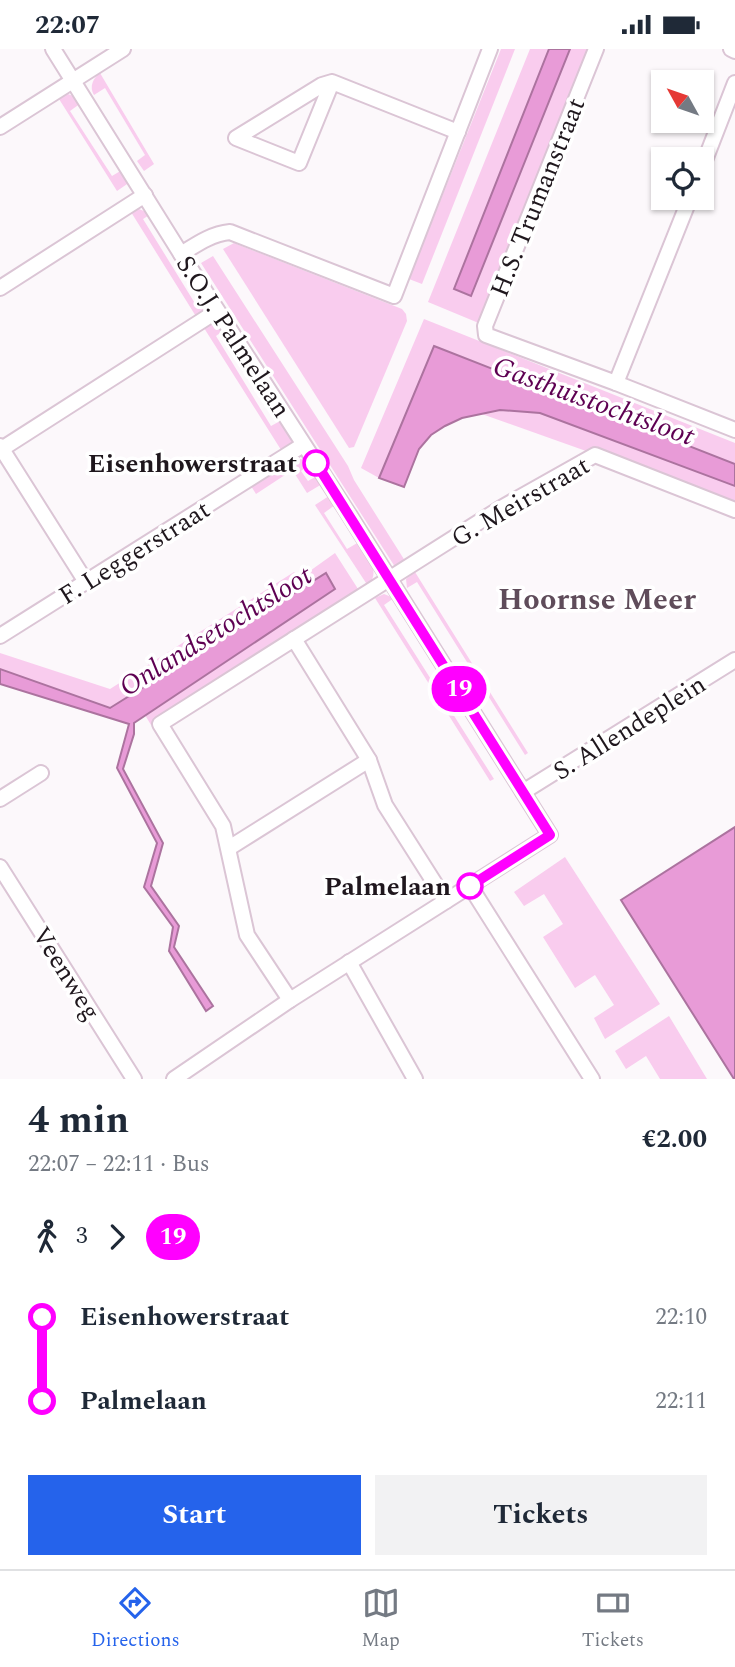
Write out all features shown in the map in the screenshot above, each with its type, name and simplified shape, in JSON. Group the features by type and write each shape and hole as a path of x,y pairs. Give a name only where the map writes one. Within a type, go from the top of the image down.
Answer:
{"street":[{"name":"S.O.J. Palmelaan","path":"53,49 550,835 470,886"},
{"path":"0,127 123,49"},
{"path":"181,254 205,239 230,232 394,296 490,49"},
{"name":"H.S. Trumanstraat","path":"596,49 485,326 486,335 616,383"},
{"path":"332,82 299,163 236,138 322,85 332,82 458,132"},
{"path":"710,147 735,83"},
{"path":"0,288 145,195"},
{"path":"685,210 616,383 735,430"},
{"path":"86,582 1,448 217,311"},
{"name":"F. Leggerstraat","path":"0,636 303,445"},
{"name":"G. Meirstraat","path":"390,579 502,508 595,455 735,510"},
{"path":"290,1000 247,935 223,826 160,724 390,579"},
{"path":"294,639 369,760 385,805 446,901"},
{"name":"S. Allendeplein","path":"523,792 735,660"},
{"path":"229,848 369,760"},
{"path":"0,799 41,773"},
{"name":"Veenweg","path":"0,867 134,1079"},
{"path":"174,1079 290,1000 470,886 592,1079"},
{"path":"349,962 415,1079"}],"shaded area":[{"path":"501,49 515,49 422,284 409,279"},
{"path":"530,49 549,49 454,288 471,296 570,49 592,49 481,324 428,302"},
{"path":"549,49 570,49 471,296 454,289"},
{"path":"100,73 154,164 144,171 137,161 145,155 105,88 94,95 92,83"},
{"path":"68,94 78,98 81,103 70,111 112,176 122,170 130,182 117,191 59,99"},
{"path":"139,209 151,214 143,219 196,305 206,299 207,309 197,318 131,212"},
{"path":"234,243 402,309 406,314 407,321 354,447 349,448 223,249"},
{"path":"213,256 348,466 407,564 397,570 201,263"},
{"path":"424,319 735,443 735,464 434,346 379,478 361,468"},
{"path":"211,324 224,330 216,336 271,426 282,420 291,434 292,444 283,453 204,328"},
{"path":"434,346 735,464 735,486 540,413 500,410 462,418 431,435 419,449 404,487 379,478"},
{"path":"500,410 540,413 735,486 735,504 479,413"},
{"path":"298,458 309,465 301,471 308,481 317,476 322,484 307,493 288,463"},
{"path":"280,468 285,475 256,494 251,486"},
{"path":"329,496 335,505 324,513 347,549 359,542 372,564 373,575 368,586 315,505"},
{"path":"335,553 360,592 151,725 145,715 335,589 326,574 110,708 0,669 0,653 110,689 294,572 300,578"},
{"path":"415,572 528,753 525,755 417,582 407,588 406,579"},
{"path":"326,573 335,589 134,723 134,734 123,769 163,843 151,886 179,926 174,947 213,1006 206,1011 169,951 173,927 144,887 157,843 117,768 129,724 0,684 0,669 110,708"},
{"path":"384,594 394,598 384,605 494,779 490,781 375,598"},
{"path":"735,827 735,1079 734,1079 621,900"},
{"path":"565,857 660,1004 605,1039 594,1018 614,1005 595,975 575,988 543,937 563,924 544,894 524,906 514,892"},
{"path":"669,1016 707,1079 660,1079 646,1056 626,1069 615,1051"}],"bus line":[{"name":"19","path":"316,463 550,835 470,886"}],"place":[{"name":"Eisenhowerstraat","path":"316,463"},
{"name":"Palmelaan","path":"470,886"}],"district":[{"name":"Hoornse Meer","path":"597,599"}],"water label":[{"name":"Gasthuistochtsloot","path":"594,400"},
{"name":"Onlandsetochtsloot","path":"215,630"}]}
